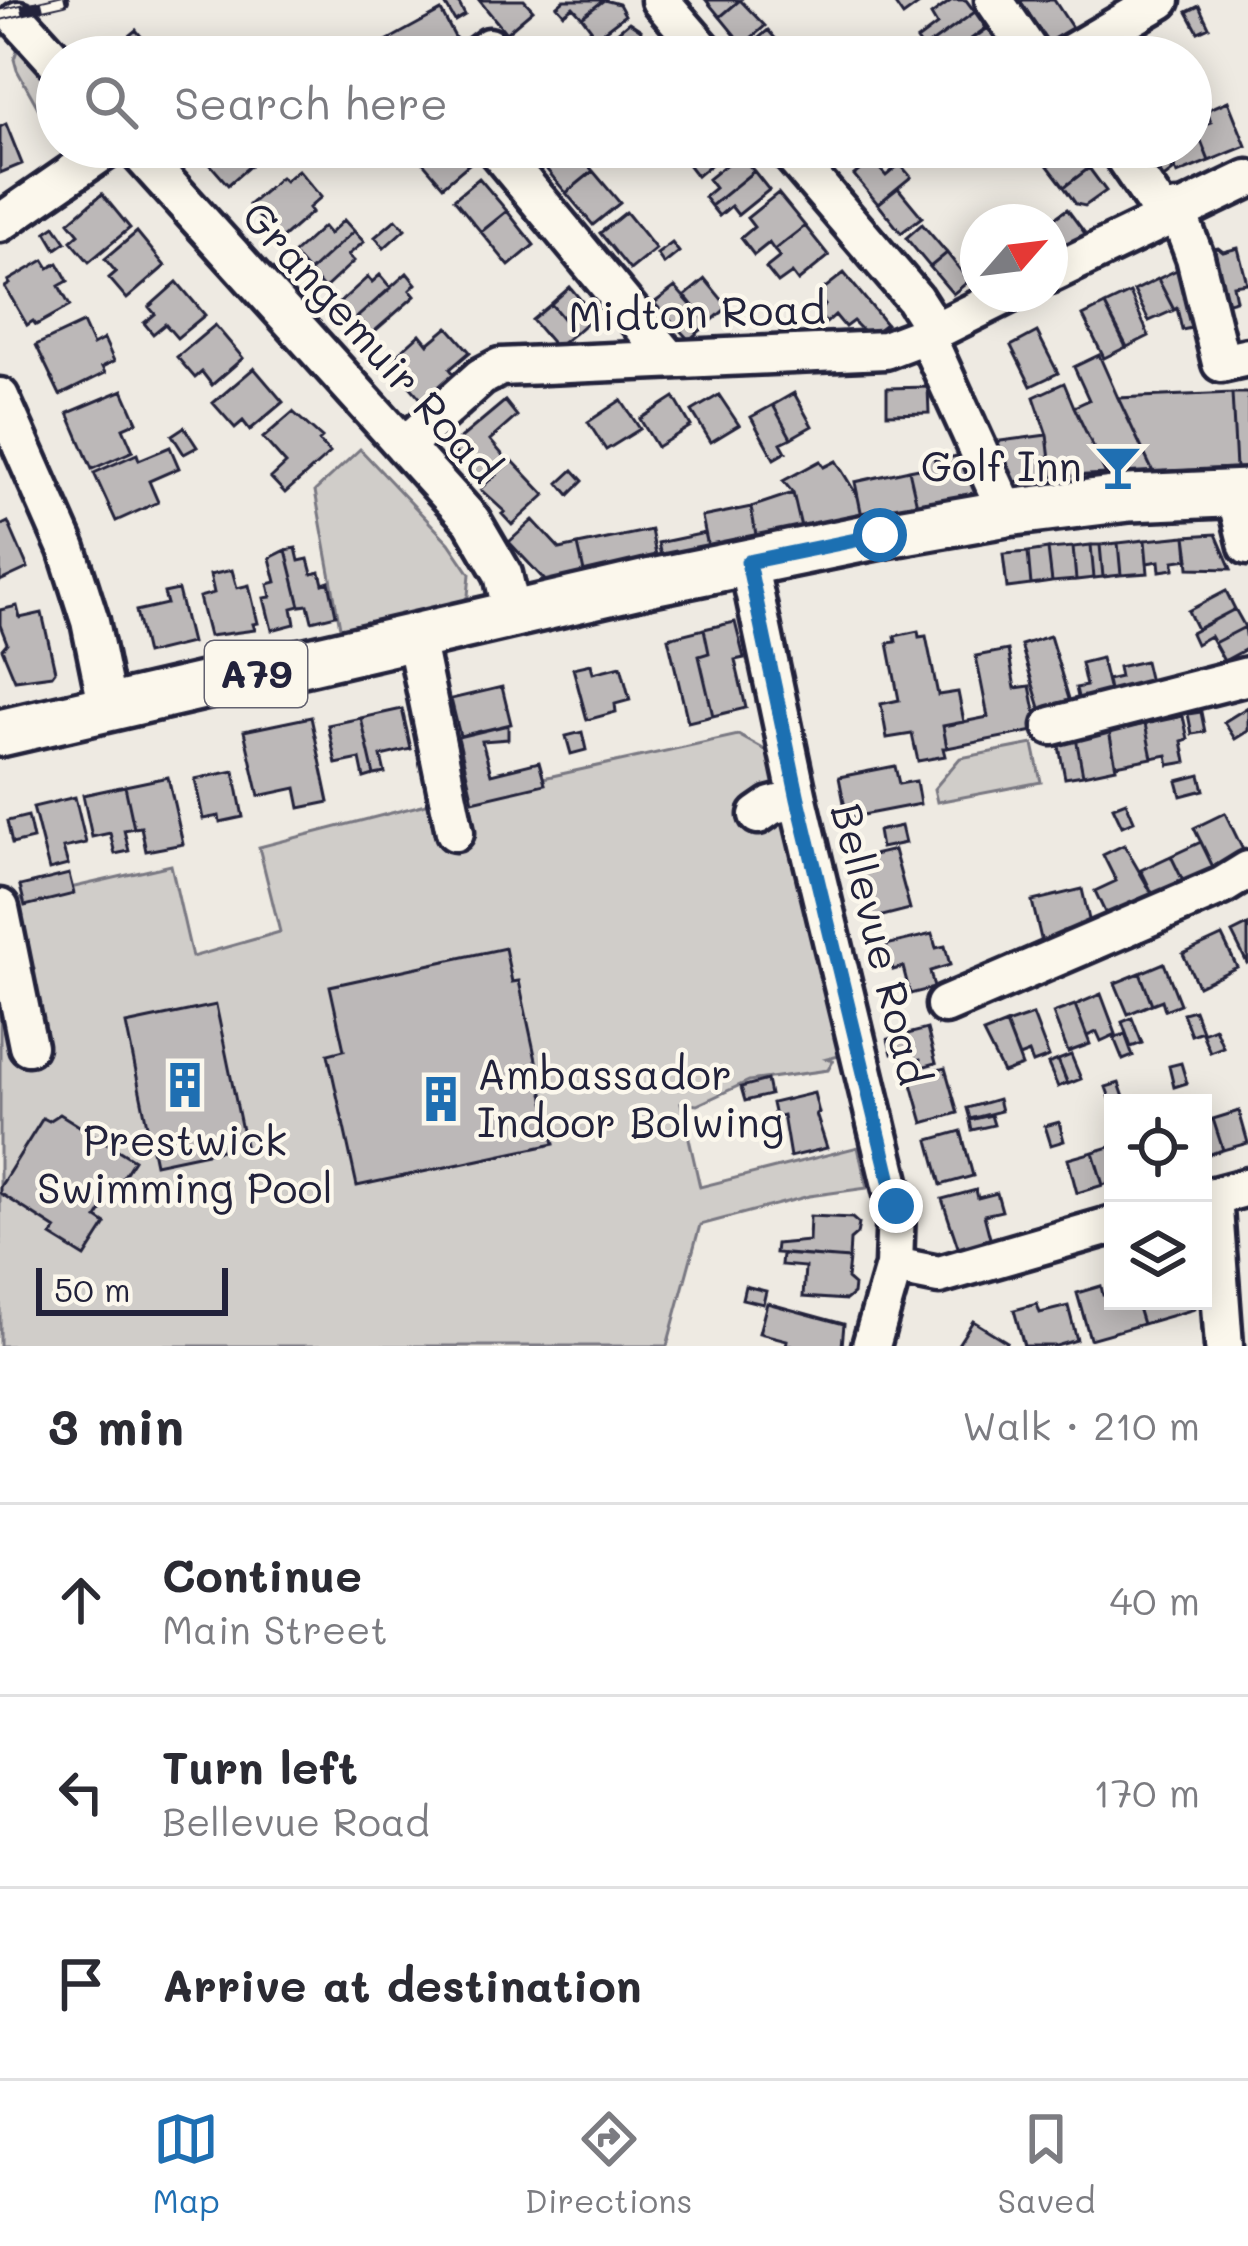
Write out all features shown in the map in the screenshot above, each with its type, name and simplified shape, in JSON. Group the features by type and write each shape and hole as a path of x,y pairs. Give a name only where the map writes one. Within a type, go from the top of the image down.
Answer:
{"main road":[{"name":"A79","path":"0,733 748,562 1007,513 1129,498 1242,494"}],"street":[{"path":"660,0 691,36"},
{"path":"994,0 1019,36"},
{"path":"1100,36 1161,0"},
{"path":"19,20 36,39"},
{"path":"0,223 80,168"},
{"name":"Grangemuir Road","path":"153,168 472,521 493,552 512,614"},
{"path":"511,168 669,358"},
{"path":"803,168 914,298 1007,513"},
{"path":"1134,168 1170,213 1196,257 1221,363 1248,357"},
{"path":"1068,265 1248,179"},
{"name":"Midton Road","path":"404,446 481,377 500,368 885,350 973,312"},
{"path":"0,398 67,549 90,621 108,709"},
{"path":"1242,494 1248,546"},
{"name":"Bellevue Road","path":"748,562 798,799 896,1206 894,1266 871,1346"},
{"path":"415,637 455,832"},
{"path":"1052,726 1248,676"},
{"path":"758,815 798,799"},
{"path":"945,1005 1222,886 1248,870"},
{"path":"0,908 28,1046"},
{"path":"1221,1194 1224,1346"},
{"path":"894,1266 939,1275 1104,1228"}],"shaded area":[{"path":"20,42 36,62 36,104 17,70 14,59"},
{"path":"360,449 449,543 470,574 468,596 456,610 342,638 315,491"},
{"path":"738,735 767,751 839,1056 827,1059 833,1061 828,1070 749,1081 697,1105 681,1103 700,1187 858,1147 867,1188 809,1196 700,1225 667,1346 0,1346 0,904 171,865 192,957 280,932 259,847 430,803"},
{"path":"1033,744 1041,782 937,802 934,789 960,758"}],"building":[{"path":"457,0 465,15 455,21 444,2"},
{"path":"479,0 524,0 533,10 506,33"},
{"path":"564,0 604,0 582,17 573,7 564,14 557,6"},
{"path":"604,0 619,4 625,15 597,36 583,36 591,29 582,17"},
{"path":"706,0 740,0 720,17"},
{"path":"740,0 765,26 753,36 736,36 720,17"},
{"path":"892,0 925,0 903,16"},
{"path":"952,0 966,0 975,12 941,36 922,36 937,25 931,15"},
{"path":"1054,0 1073,29 1062,36 1034,36 1023,18 1029,14 1021,2"},
{"path":"1199,6 1209,27 1198,32 1187,12"},
{"path":"441,11 454,36 395,36"},
{"path":"975,12 986,28 975,36 941,36"},
{"path":"629,22 641,30 641,36 612,36"},
{"path":"1228,101 1246,146 1212,160 1212,108"},
{"path":"6,124 22,164 0,173 0,127"},
{"path":"213,168 248,168 228,185"},
{"path":"428,168 464,168 443,186"},
{"path":"545,168 590,168 593,171 566,193"},
{"path":"722,168 754,171 711,206 704,197 715,188 708,179"},
{"path":"862,168 879,168 886,176 903,168 911,177 878,204 854,175"},
{"path":"1050,168 1089,168 1064,187"},
{"path":"1089,168 1106,191 1085,206 1076,204 1064,187"},
{"path":"1155,168 1171,168 1173,171 1162,179"},
{"path":"298,170 321,197 309,208 312,212 279,241 249,205 281,177 285,181"},
{"path":"593,171 620,203 593,225 566,193"},
{"path":"754,171 769,190 738,215 731,206 719,216 711,206"},
{"path":"479,178 507,211 481,232 454,199"},
{"path":"898,188 922,217 901,233 878,204"},
{"path":"778,193 805,226 774,250 769,243 754,255 741,238 754,227 747,218"},
{"path":"102,194 130,228 89,262 71,241 79,234 69,222"},
{"path":"1068,210 1087,236 1068,249"},
{"path":"507,211 534,245 509,266 481,232"},
{"path":"626,212 656,249 630,270 600,233"},
{"path":"396,219 405,229 384,248 375,237"},
{"path":"344,220 354,231 309,272 293,254 323,227 329,234"},
{"path":"922,224 947,253 930,267 906,238"},
{"path":"55,226 66,242 56,249 46,232"},
{"path":"805,226 829,256 798,281 792,273 778,283 766,268 780,257 774,250"},
{"path":"354,231 364,242 348,255 354,261 324,289 309,272"},
{"path":"137,232 165,266 127,299 109,278 116,272 105,259"},
{"path":"672,243 679,252 664,264 657,254"},
{"path":"1238,248 1247,283 1233,285 1236,300 1217,305 1207,250 1223,252"},
{"path":"947,253 960,270 960,288 953,294 930,267"},
{"path":"44,260 49,268 58,263 68,281 59,286 70,306 36,325 33,321 27,325 5,287"},
{"path":"1183,267 1201,326 1182,330 1177,308 1174,310 1158,279"},
{"path":"407,273 416,284 410,290 415,296 368,337 353,321"},
{"path":"844,273 886,324 869,337 853,321 845,327 835,315 826,323 817,312 825,305 816,295"},
{"path":"380,275 391,288 353,321 338,304 368,277 372,282"},
{"path":"705,279 728,307 708,324 685,296"},
{"path":"1158,279 1174,310 1149,321 1134,291"},
{"path":"177,282 205,315 177,338 165,324 153,334 144,323 155,314 149,307"},
{"path":"570,287 594,316 575,333 551,304"},
{"path":"675,287 708,324 689,340 654,303"},
{"path":"1130,293 1149,336 1127,347 1105,305"},
{"path":"551,304 575,333 556,348 532,320"},
{"path":"1105,305 1126,347 1104,358 1083,316"},
{"path":"83,323 93,345 104,339 114,361 102,367 105,373 60,395 36,345"},
{"path":"215,325 243,358 212,385 202,372 195,378 177,357"},
{"path":"448,327 470,352 450,369 458,379 427,406 389,362 420,334 428,344"},
{"path":"1037,332 1058,373 1031,386 1011,346"},
{"path":"1099,355 1153,472 1106,474 1074,407 1089,400 1074,367"},
{"path":"254,368 283,402 250,430 243,421 235,428 213,403"},
{"path":"1064,383 1106,474 1052,477 1047,435 1034,397"},
{"path":"928,387 929,413 887,414 887,388"},
{"path":"123,390 137,422 123,428 133,451 92,469 68,413"},
{"path":"794,393 812,426 791,438 773,405"},
{"path":"1232,393 1236,468 1153,472 1118,398"},
{"path":"1232,393 1248,393 1248,468 1236,468"},
{"path":"719,395 739,425 711,442 692,411"},
{"path":"674,397 691,426 657,447 640,419"},
{"path":"621,400 640,429 606,450 588,422"},
{"path":"505,401 517,416 490,440 507,460 481,483 450,447"},
{"path":"773,405 791,438 781,443 786,452 774,459 751,417"},
{"path":"293,412 322,438 319,441 330,453 285,493 271,478 286,464 263,438"},
{"path":"184,427 197,447 184,454 172,435"},
{"path":"1047,435 1052,477 1014,482 993,442"},
{"path":"170,447 179,468 149,481 158,502 116,521 94,473 137,454 139,460"},
{"path":"974,452 984,492 965,497 966,503 919,514 909,470 924,467 922,459 934,456 935,461"},
{"path":"512,460 545,495 512,525 480,489"},
{"path":"820,461 824,467 836,461 858,497 863,521 803,535 793,493 783,481"},
{"path":"573,470 583,481 569,495 559,483"},
{"path":"909,470 919,514 864,526 855,482"},
{"path":"793,493 803,536 758,546 751,507"},
{"path":"751,507 758,546 710,556 702,517"},
{"path":"533,520 560,549 578,545 587,585 556,592 509,542"},
{"path":"8,522 28,568 0,581 0,526"},
{"path":"651,530 659,570 587,585 578,545"},
{"path":"705,533 711,559 664,569 658,543"},
{"path":"1216,534 1231,569 1189,568 1186,536"},
{"path":"1186,536 1189,559 1174,561 1174,569 1160,571 1159,561 1147,563 1145,540"},
{"path":"1145,540 1148,573 1121,575 1118,543"},
{"path":"1118,543 1121,575 1103,577 1100,545"},
{"path":"1091,545 1100,545 1103,577 1094,578"},
{"path":"1091,545 1094,578 1076,580 1073,547"},
{"path":"1073,547 1076,580 1052,582 1048,549"},
{"path":"296,548 299,561 308,559 312,574 320,572 323,584 329,582 336,615 312,621 308,605 300,606 286,550"},
{"path":"1048,549 1052,582 1031,585 1028,552"},
{"path":"286,550 300,606 292,608 295,624 272,630 264,598 271,597 268,584 276,582 270,558"},
{"path":"1028,552 1031,585 1007,588 1003,554"},
{"path":"232,570 237,588 249,585 258,623 253,624 255,630 209,636 199,597 214,593 210,575"},
{"path":"178,590 191,643 146,654 136,611 167,604 164,593"},
{"path":"1226,591 1235,609 1197,629 1188,611"},
{"path":"17,606 20,618 42,613 52,675 15,680 2,649 7,643 0,610"},
{"path":"1235,609 1245,627 1214,643 1210,636 1196,644 1191,633"},
{"path":"735,622 744,658 735,660 746,708 713,716 699,656 709,653 704,629"},
{"path":"1245,627 1248,648 1224,661 1214,643"},
{"path":"704,629 709,653 699,656 713,716 688,722 668,638"},
{"path":"918,631 919,637 926,636 938,695 958,692 964,722 943,726 945,756 918,761 912,734 887,738 881,704 899,700 888,643 896,642 895,636"},
{"path":"1050,636 1073,712 1044,721 1021,645"},
{"path":"1008,650 1015,688 1030,686 1039,730 947,748 943,726 988,717 976,656"},
{"path":"1101,658 1112,704 1081,711 1076,688 1086,686 1081,663"},
{"path":"1145,661 1153,695 1112,704 1107,680 1120,677 1118,667"},
{"path":"591,664 593,673 621,666 630,700 615,704 616,712 587,720 573,668"},
{"path":"502,687 511,724 460,736 451,699"},
{"path":"1248,707 1248,731 1235,739 1224,722"},
{"path":"402,709 411,749 381,756 385,773 374,775 361,718"},
{"path":"1201,712 1205,732 1192,734 1188,714"},
{"path":"1183,716 1186,762 1169,765 1167,755 1152,758 1145,724"},
{"path":"311,717 329,802 300,808 296,788 259,796 244,731"},
{"path":"361,718 374,775 364,778 360,759 336,764 328,725"},
{"path":"1145,724 1152,758 1116,765 1109,731"},
{"path":"508,725 508,739 482,741 491,774 539,762 545,784 473,801 458,737"},
{"path":"1109,731 1116,768 1083,775 1076,738"},
{"path":"582,732 586,750 571,754 566,736"},
{"path":"1076,738 1083,775 1065,778 1058,741"},
{"path":"895,766 899,784 916,781 920,804 847,818 839,777"},
{"path":"234,771 243,817 220,822 219,816 203,819 195,779"},
{"path":"1200,775 1204,790 1181,796 1177,781"},
{"path":"168,777 183,844 146,851 141,827 134,828 125,786"},
{"path":"125,786 134,828 124,830 129,851 115,854 110,833 92,837 83,795"},
{"path":"75,797 86,843 63,848 68,865 49,870 33,807"},
{"path":"1126,802 1134,821 1122,826 1113,807"},
{"path":"1225,813 1245,854 1214,869 1194,828"},
{"path":"28,816 33,839 12,844 7,821"},
{"path":"901,826 905,843 881,848 878,831"},
{"path":"1201,842 1214,869 1184,883 1171,856"},
{"path":"1124,845 1154,897 1108,919 1095,891 1116,881 1103,855"},
{"path":"894,850 910,909 871,919 856,859"},
{"path":"1171,856 1184,883 1154,897 1141,870"},
{"path":"69,874 74,894 25,906 20,886"},
{"path":"1082,889 1090,924 1042,943 1032,901"},
{"path":"1248,925 1248,962 1247,963 1232,933"},
{"path":"932,934 936,948 945,946 950,965 930,971 934,988 910,994 903,967 893,970 886,945"},
{"path":"1222,936 1237,967 1198,986 1183,954"},
{"name":"Ambassador Indoor Bolwing","path":"505,948 512,982 519,981 554,1144 357,1186 328,1054 344,1050 330,986"},
{"path":"1164,963 1180,1004 1165,1010 1162,1000 1152,1004 1140,973"},
{"path":"1140,973 1152,1004 1128,1014 1115,983"},
{"path":"1101,994 1116,1034 1101,1041 1097,1032 1087,1036 1075,1005"},
{"name":"Prestwick Swimming Pool","path":"216,1005 245,1145 155,1164 126,1024"},
{"path":"1075,1005 1090,1044 1068,1052 1053,1013"},
{"path":"1194,1010 1202,1031 1191,1035 1183,1013"},
{"path":"1033,1015 1049,1057 1033,1063 1029,1053 1019,1057 1006,1024"},
{"path":"1132,1018 1142,1043 1131,1047 1122,1022"},
{"path":"1006,1024 1022,1066 1003,1073 983,1033"},
{"path":"1215,1028 1223,1047 1210,1052 1202,1033"},
{"path":"927,1029 936,1063 922,1067 920,1059 902,1064 899,1052 892,1054 888,1039"},
{"path":"1125,1034 1133,1056 1123,1060 1114,1038"},
{"path":"1071,1055 1081,1079 1068,1084 1058,1060"},
{"path":"1058,1060 1067,1083 1058,1087 1048,1064"},
{"path":"1181,1063 1187,1083 1174,1087 1169,1066"},
{"path":"945,1068 958,1113 923,1123 910,1077"},
{"path":"767,1080 770,1095 745,1101 741,1087"},
{"path":"1119,1083 1123,1094 1108,1094 1106,1087"},
{"path":"814,1093 827,1148 790,1157 783,1115 775,1117 772,1103"},
{"path":"998,1099 1001,1111 970,1119 967,1108"},
{"path":"1239,1111 1248,1143 1223,1150 1213,1119"},
{"path":"60,1114 134,1160 97,1218 106,1224 85,1257 51,1236 56,1229 0,1193 43,1118 49,1121"},
{"path":"991,1115 994,1125 972,1130 970,1120"},
{"path":"1212,1119 1223,1150 1212,1153"},
{"path":"1059,1122 1064,1141 1051,1145 1045,1126"},
{"path":"961,1131 973,1176 941,1185 929,1140"},
{"path":"1104,1149 1104,1185 1103,1185 1093,1152"},
{"path":"1093,1152 1103,1185 1077,1193 1068,1159"},
{"path":"976,1190 978,1198 997,1193 1002,1211 984,1215 991,1242 959,1250 942,1199"},
{"path":"810,1216 852,1218 859,1224 850,1240 849,1259 775,1253 776,1244 809,1241"},
{"path":"782,1254 849,1259 847,1279 854,1285 853,1294 846,1300 803,1297 805,1267 781,1265"},
{"path":"745,1286 766,1291 763,1304 742,1299"},
{"path":"1101,1286 1104,1310 1139,1310 1143,1324 1090,1339 1077,1293"},
{"path":"767,1303 844,1324 842,1346 786,1346 787,1340 759,1333"},
{"path":"1037,1304 1040,1313 1068,1306 1077,1340 1024,1346 1014,1310"},
{"path":"1139,1310 1192,1310 1143,1324"},
{"path":"973,1321 1007,1342 1004,1346 957,1346"}],"railway":[{"path":"0,15 64,0"}],"place":[{"name":"Golf Inn","path":"1118,467"},
{"name":"Prestwick Swimming Pool","path":"185,1085"},
{"name":"Ambassador Indoor Bolwing","path":"441,1099"}],"route":[{"path":"880,535 748,562 798,799 896,1206"}]}
